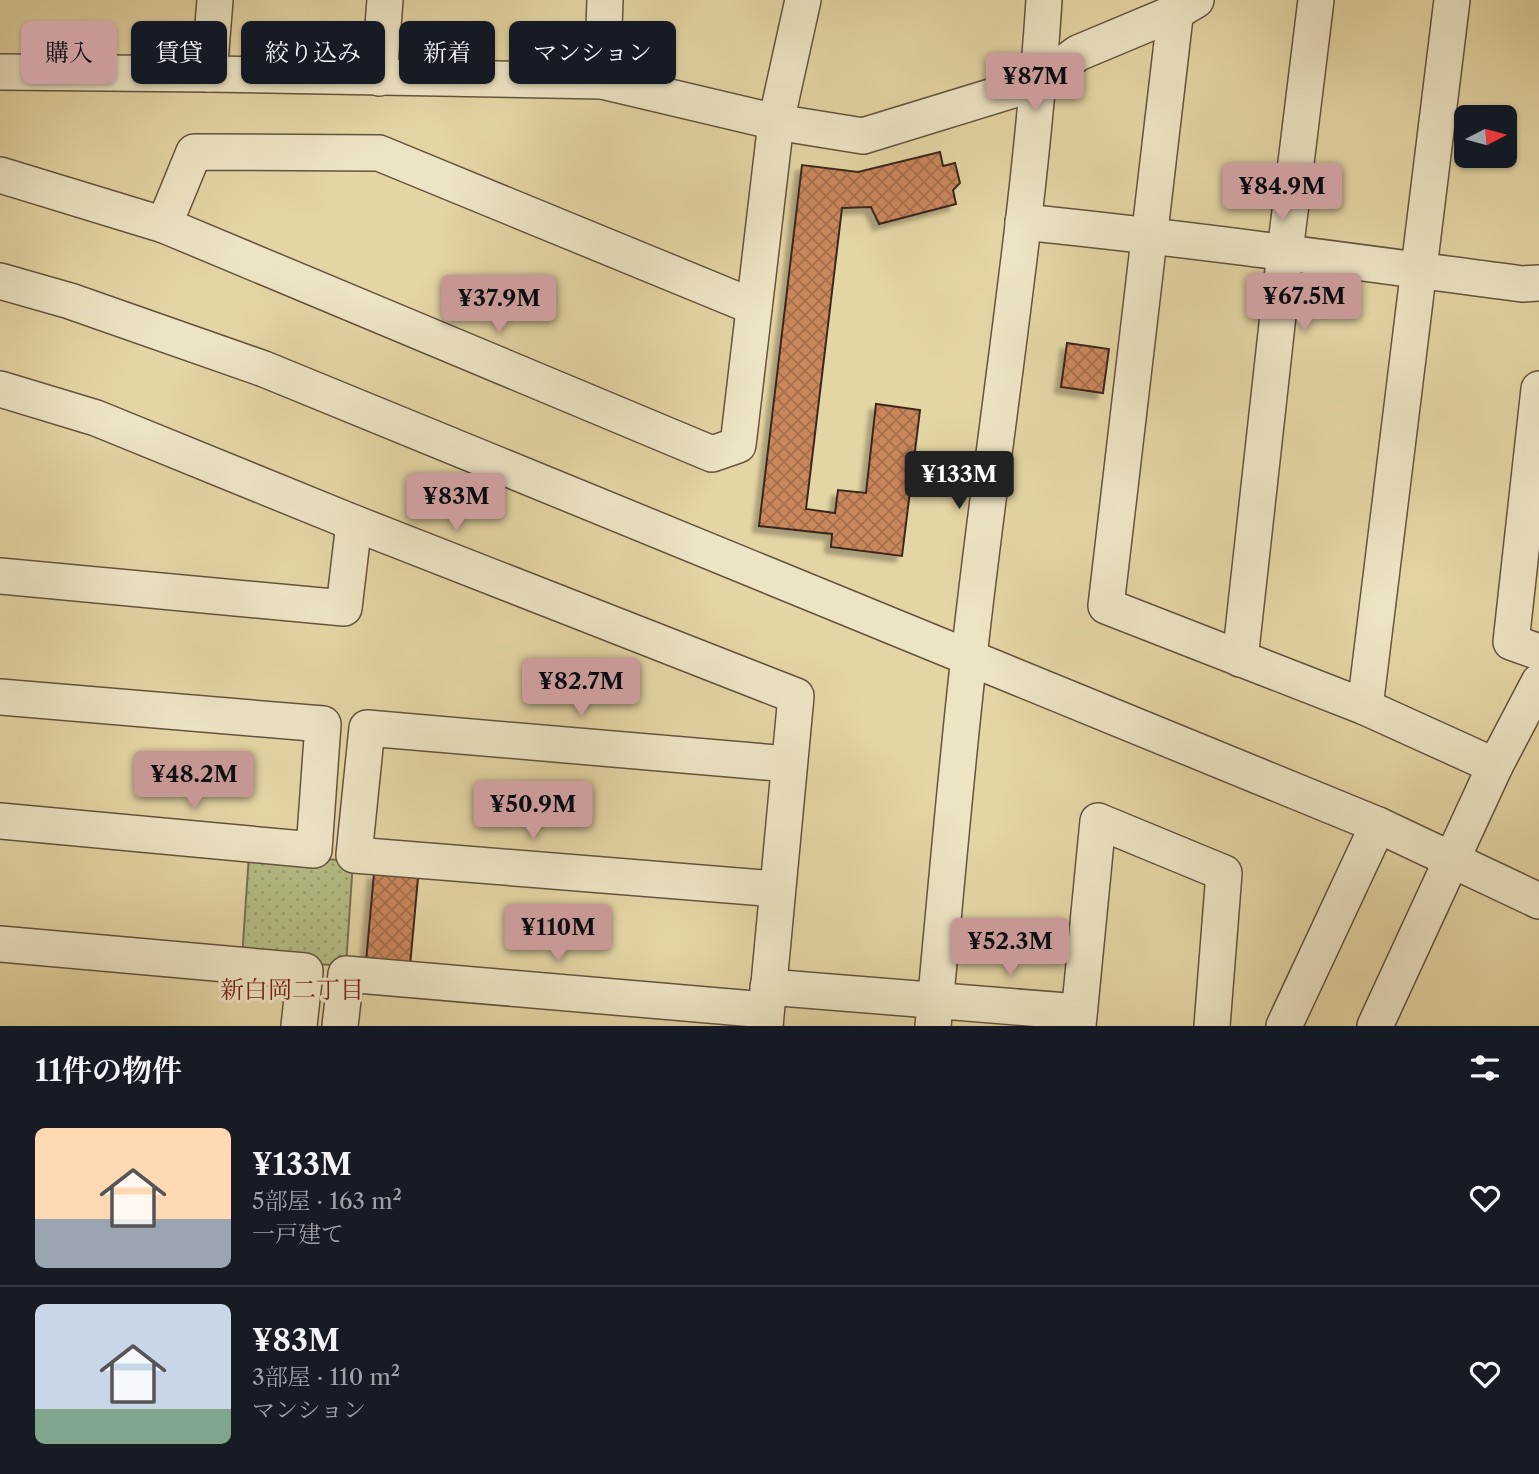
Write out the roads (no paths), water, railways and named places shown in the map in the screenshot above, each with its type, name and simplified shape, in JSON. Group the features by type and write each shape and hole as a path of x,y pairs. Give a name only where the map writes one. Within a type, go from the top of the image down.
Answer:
{"street":[{"path":"213,21 215,0"},
{"path":"383,21 385,0"},
{"path":"604,21 605,0"},
{"path":"0,175 164,225 712,454 738,446 776,122 803,0"},
{"path":"934,1013 969,657 1039,82 1044,0"},
{"path":"1240,659 1316,0"},
{"path":"1365,707 1452,0"},
{"path":"616,84 776,122 863,136 1039,82 1078,53 1183,4"},
{"path":"1183,4 1150,235 1106,606 1365,707 1495,766"},
{"path":"0,72 131,73"},
{"path":"385,78 509,80"},
{"path":"164,225 194,152 379,153 754,307"},
{"path":"1023,222 1150,235 1522,284 1539,283"},
{"path":"0,281 70,301 264,369 1378,825 1539,901"},
{"path":"0,389 96,418 354,523 796,696 766,1008"},
{"path":"1539,390 1511,642 1539,652"},
{"path":"0,576 344,608 354,523"},
{"path":"1379,1024 1495,766 1539,682"},
{"path":"0,697 324,724 314,850 0,821"},
{"path":"778,889 354,855 368,728 789,764"},
{"path":"340,1026 346,974 766,1008 1078,1019 1098,821 1224,873 1212,1026"},
{"path":"1284,1026 1378,825"},
{"path":"0,944 305,971 299,1026"}],"district":[{"name":"新白岡二丁目","path":"292,990"}]}
